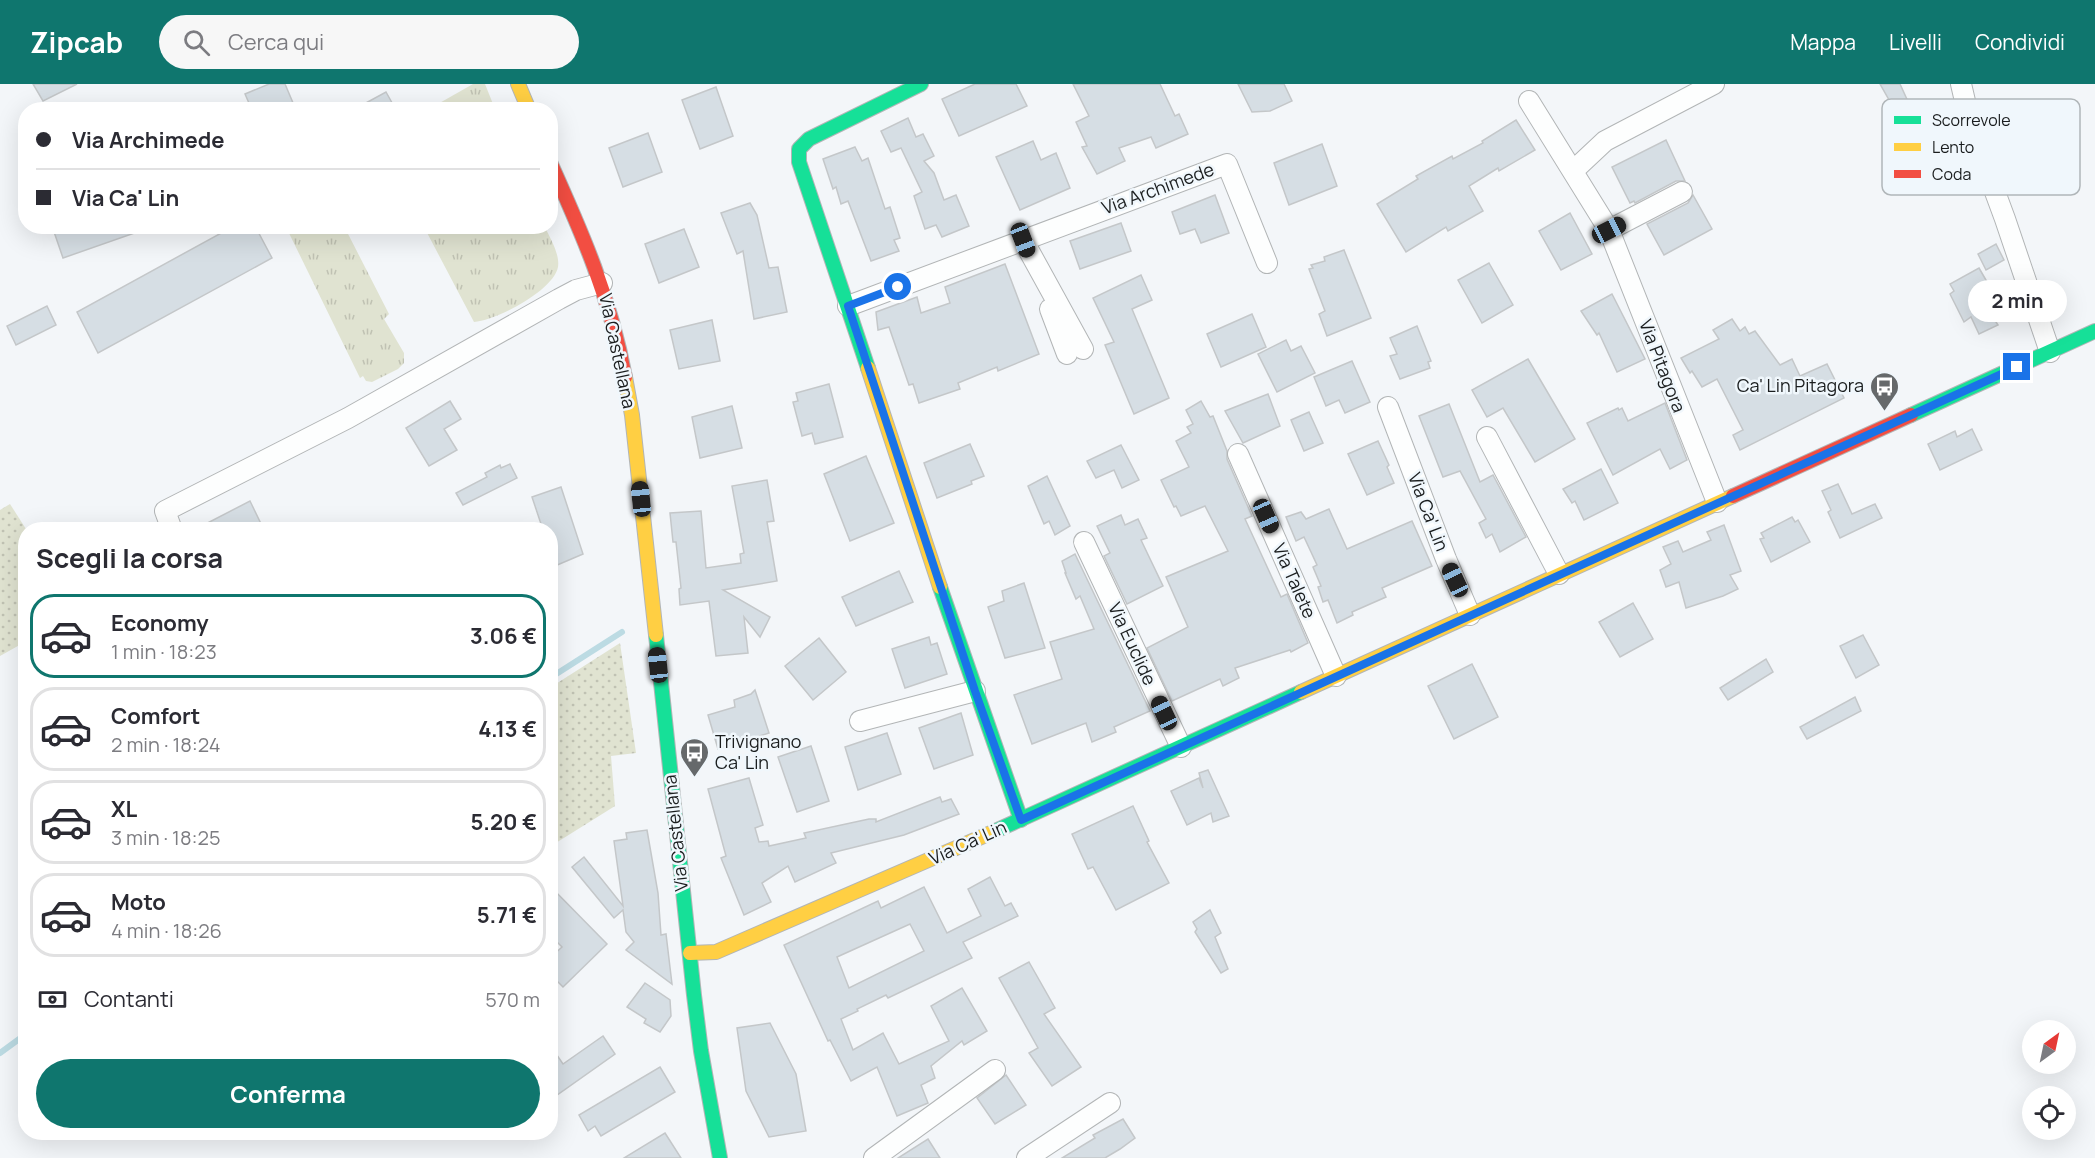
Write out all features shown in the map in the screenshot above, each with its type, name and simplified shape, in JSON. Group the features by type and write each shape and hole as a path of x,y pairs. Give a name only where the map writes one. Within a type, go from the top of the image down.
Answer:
{"street":[{"path":"518,84 526,102"},
{"path":"921,84 809,139 799,149 799,162 975,691 1021,820"},
{"path":"1573,171 1605,141 1714,84"},
{"path":"1961,84 1964,99"},
{"name":"Via Pitagora","path":"1529,101 1609,230 1717,502"},
{"name":"Via Archimede","path":"848,306 1227,164 1268,263"},
{"name":"Via Castellana","path":"558,181 602,284 616,332 632,415 700,1043 720,1158"},
{"path":"1609,230 1682,192"},
{"path":"1996,195 2050,352"},
{"path":"1023,240 1075,352"},
{"path":"169,522 165,511 348,418 576,290 602,284"},
{"name":"Via Ca' Lin","path":"690,953 716,952 1021,820 2095,331"},
{"name":"Via Ca' Lin","path":"1388,407 1470,615"},
{"path":"1487,437 1558,574"},
{"name":"Via Talete","path":"1238,454 1336,676"},
{"name":"Via Euclide","path":"1084,542 1181,747"},
{"path":"860,721 975,691"},
{"path":"874,1158 995,1070"},
{"path":"1027,1158 1110,1103"}],"green space":[{"path":"473,84 485,84 492,102 441,102"},
{"path":"289,234 348,234 389,314 384,319 404,353 404,363 398,369 372,382 366,381 363,376 360,378"},
{"path":"428,234 548,234 558,262 554,276 523,303 496,316 474,322"},
{"path":"10,504 22,522 18,522 18,646 0,656 0,510"},
{"path":"620,643 636,753 611,756 615,806 558,842 558,683"}],"building":[{"path":"33,84 77,84 43,101"},
{"path":"269,84 285,84 293,102 248,102 245,94"},
{"path":"975,84 1016,84 1027,106 959,136 942,99"},
{"path":"1073,84 1160,84 1175,116 1179,114 1188,134 1156,148 1151,137 1119,148 1125,161 1097,174 1082,147 1087,146 1076,122 1089,116"},
{"path":"1238,84 1284,84 1292,101 1270,111 1252,112"},
{"path":"1880,84 1900,84 1907,99 1888,99"},
{"path":"716,87 733,136 700,149 682,100"},
{"path":"386,92 392,102 368,102"},
{"path":"908,118 916,137 923,134 934,156 924,161 934,173 944,200 956,195 969,226 942,237 936,225 925,229 914,196 922,192 901,148 891,152 881,131"},
{"path":"1516,120 1535,150 1499,171 1498,168 1469,186 1483,211 1448,231 1446,227 1406,252 1377,204 1418,179 1416,176 1452,156 1453,159 1483,143 1482,141"},
{"path":"648,133 662,172 623,187 609,148"},
{"path":"1666,140 1685,181 1676,181 1635,203 1634,201 1630,203 1612,167"},
{"path":"1033,141 1041,160 1056,153 1070,188 1020,210 996,157"},
{"path":"1322,144 1337,186 1289,205 1274,163"},
{"path":"855,147 862,161 868,158 885,209 890,207 900,238 894,240 899,251 871,261 848,201 841,204 836,187 833,189 823,159"},
{"path":"1215,195 1229,233 1201,243 1195,229 1180,234 1172,212"},
{"path":"1693,195 1712,229 1664,255 1647,224 1688,203"},
{"path":"750,203 757,215 769,268 778,267 787,312 754,319 743,251 737,254 721,213"},
{"path":"1570,213 1592,254 1561,270 1539,231"},
{"path":"1121,223 1131,251 1080,269 1070,241"},
{"path":"684,229 699,267 659,283 645,244"},
{"path":"55,234 132,234 63,258"},
{"path":"219,234 259,234 272,258 98,353 77,312"},
{"path":"1996,244 2004,260 1986,270 1978,254"},
{"path":"1344,250 1371,318 1327,336 1319,314 1325,311 1309,269 1313,268 1311,265 1325,261 1324,257"},
{"path":"1489,263 1513,305 1482,323 1458,280"},
{"path":"1005,264 1039,354 998,371 997,367 958,383 960,389 919,403 913,384 909,385 889,327 878,330 876,312 917,297 921,313 950,303 945,287"},
{"path":"1979,268 2005,313 1994,319 1998,325 1979,334 1971,317 1964,322 1950,294 1954,291 1950,284"},
{"path":"1141,275 1152,300 1132,309 1169,398 1134,414 1105,345 1114,342 1093,298"},
{"path":"1612,294 1645,359 1617,372 1599,333 1597,335 1581,311"},
{"path":"47,306 56,325 16,345 7,326"},
{"path":"1252,314 1266,347 1221,367 1207,334"},
{"path":"1732,319 1740,331 1745,327 1749,334 1755,331 1780,365 1792,359 1800,376 1827,364 1844,398 1740,450 1733,435 1743,430 1717,379 1702,387 1681,358 1719,339 1713,330"},
{"path":"712,320 720,361 679,369 670,330"},
{"path":"1417,326 1431,361 1428,362 1430,368 1400,379 1390,356 1397,354 1390,338"},
{"path":"1286,340 1291,351 1301,346 1315,373 1277,392 1258,354"},
{"path":"1528,359 1575,439 1535,462 1503,408 1487,417 1472,390"},
{"path":"1352,361 1370,402 1345,413 1339,400 1326,406 1314,377"},
{"path":"829,384 843,437 815,444 812,433 802,436 793,402 798,401 796,393"},
{"path":"1268,394 1280,426 1243,443 1225,411"},
{"path":"450,401 461,419 444,429 457,450 429,466 406,428"},
{"path":"1201,401 1210,417 1213,416 1227,451 1227,459 1252,516 1245,519 1281,597 1287,594 1308,643 1291,652 1290,650 1235,668 1239,678 1223,686 1220,679 1172,701 1147,648 1188,627 1166,577 1228,551 1205,506 1181,516 1161,480 1189,467 1176,441 1191,433 1187,427 1193,424 1186,410"},
{"path":"1665,403 1687,460 1670,469 1660,449 1613,475 1587,423 1618,408 1619,410 1622,408 1628,421"},
{"path":"1449,404 1480,482 1493,475 1526,537 1500,552 1492,534 1486,538 1479,523 1486,519 1460,471 1443,477 1419,416"},
{"path":"732,406 742,448 700,458 692,417"},
{"path":"1309,412 1323,443 1304,451 1291,420"},
{"path":"1972,429 1982,450 1940,470 1928,444 1955,431 1957,437"},
{"path":"1378,441 1394,483 1367,495 1348,454"},
{"path":"970,444 984,476 971,481 972,484 937,498 924,463"},
{"path":"1121,445 1139,480 1122,488 1114,470 1096,478 1087,461"},
{"path":"866,456 894,523 850,541 824,474"},
{"path":"510,464 517,478 463,505 456,493 487,477 485,473 500,465 501,468"},
{"path":"1601,469 1618,503 1584,520 1575,501 1572,503 1563,489"},
{"path":"1047,476 1070,526 1055,535 1049,521 1044,524 1028,486"},
{"path":"767,480 774,521 767,522 777,581 723,590 770,617 760,637 744,617 748,653 716,656 709,601 680,605 679,589 681,588 676,542 673,542 670,513 701,511 706,568 741,563 740,554 744,553 732,486"},
{"path":"1838,484 1852,514 1875,504 1882,518 1840,538 1828,512 1831,510 1822,491"},
{"path":"561,487 583,554 558,565 558,522 540,522 532,497"},
{"path":"250,501 260,522 209,522"},
{"path":"1329,509 1347,549 1412,521 1432,566 1382,588 1386,597 1352,612 1353,615 1337,623 1328,600 1323,602 1318,587 1321,586 1313,567 1317,565 1304,537 1296,541 1286,517 1301,512 1306,519"},
{"path":"1121,515 1125,525 1138,519 1147,538 1141,540 1163,586 1127,604 1104,556 1110,553 1097,526"},
{"path":"1792,517 1795,522 1798,520 1810,542 1771,562 1760,539 1764,538 1761,533"},
{"path":"1724,525 1741,571 1730,575 1738,589 1686,608 1679,582 1666,587 1660,570 1671,564 1663,547 1678,541 1683,552 1711,540 1707,532"},
{"path":"1075,554 1150,711 1114,727 1116,732 1092,742 1086,723 1032,744 1014,695 1062,679 1050,642 1094,629 1080,596 1076,599 1065,573 1062,561"},
{"path":"899,571 913,602 856,626 842,597"},
{"path":"1024,583 1045,648 1005,658 988,607 1004,601 1002,591"},
{"path":"1633,603 1653,639 1620,657 1599,622"},
{"path":"1863,635 1879,665 1856,678 1840,646"},
{"path":"929,637 931,645 937,643 947,674 905,688 892,649"},
{"path":"819,638 846,672 813,700 785,666"},
{"path":"1766,659 1773,672 1728,700 1720,688"},
{"path":"1472,664 1498,717 1454,739 1428,686"},
{"path":"755,690 769,733 718,749 708,715 735,707 734,700 751,694"},
{"path":"1855,697 1861,711 1807,739 1800,727"},
{"path":"961,713 973,755 934,769 919,728"},
{"path":"887,733 901,774 858,790 845,747"},
{"path":"811,746 829,801 797,812 778,757"},
{"path":"1208,770 1229,816 1213,822 1211,813 1187,825 1171,791 1199,778 1203,788 1199,773"},
{"path":"749,778 763,825 755,828 759,842 768,841 769,846 806,838 804,833 869,819 876,819 876,822 940,797 942,802 951,799 959,814 904,835 831,853 836,863 795,882 788,866 762,883 771,902 744,915 721,858 726,856 708,789"},
{"path":"1133,806 1149,841 1147,842 1169,883 1116,910 1093,867 1088,869 1072,834"},
{"path":"647,830 658,893 661,935 666,934 672,984 626,950 634,942 626,932 623,910 614,918 572,867 584,857 623,906 614,841 627,839 626,833"},
{"path":"990,877 1005,906 1011,903 1018,916 963,942 972,958 888,998 886,995 841,1019 853,1050 883,1033 899,1064 949,1041 931,1006 962,988 987,1031 964,1045 962,1041 931,1066 935,1078 921,1085 928,1103 897,1116 877,1067 851,1081 830,1040 828,1041 784,945 878,901 881,908 924,887 947,933 981,916 968,889","holes":["910,924 924,951 849,988 837,957"]},
{"path":"558,894 607,944 563,987 558,982 558,951 562,947 558,943"},
{"path":"1210,910 1221,933 1215,937 1228,969 1221,973 1195,932 1197,929 1193,922"},
{"path":"1029,962 1055,1008 1044,1014 1081,1067 1052,1086 1029,1053 1038,1048 999,978"},
{"path":"645,983 670,1000 671,1016 660,1032 644,1023 646,1019 627,1007"},
{"path":"770,1023 796,1074 806,1131 769,1137 746,1091 737,1028"},
{"path":"603,1036 615,1054 558,1094 558,1057 563,1064"},
{"path":"660,1067 675,1092 601,1136 595,1126 588,1131 579,1115"},
{"path":"1006,1075 1026,1105 995,1124 977,1098"},
{"path":"1123,1119 1135,1138 1120,1149 1105,1158 1062,1158 1095,1138 1093,1135"},
{"path":"665,1133 681,1158 624,1158"},
{"path":"928,1139 940,1158 898,1158"}],"waterway":[{"path":"558,673 622,632"},
{"path":"0,1053 18,1040"}],"traffic: fast":[{"path":"868,368 799,162 799,149 809,139 921,84"},
{"path":"1911,415 2095,331"},
{"path":"940,587 1021,820"},
{"path":"656,635 694,995 701,1051 720,1158"},
{"path":"993,832 1301,692"}],"traffic: slow":[{"path":"518,84 526,102"},
{"path":"868,368 940,587"},
{"path":"625,377 632,415 656,635"},
{"path":"1301,692 1733,496"},
{"path":"690,953 716,952 993,832"}],"traffic: jam":[{"path":"558,180 574,215 603,293 612,320 625,377"},
{"path":"1733,496 1911,415"}],"place":[{"name":"Ca' Lin Pitagora","path":"1885,412"},
{"name":"Trivignano Ca' Lin","path":"694,778"}],"route":[{"path":"898,287 848,306 975,691 1021,820 2017,367"}]}
